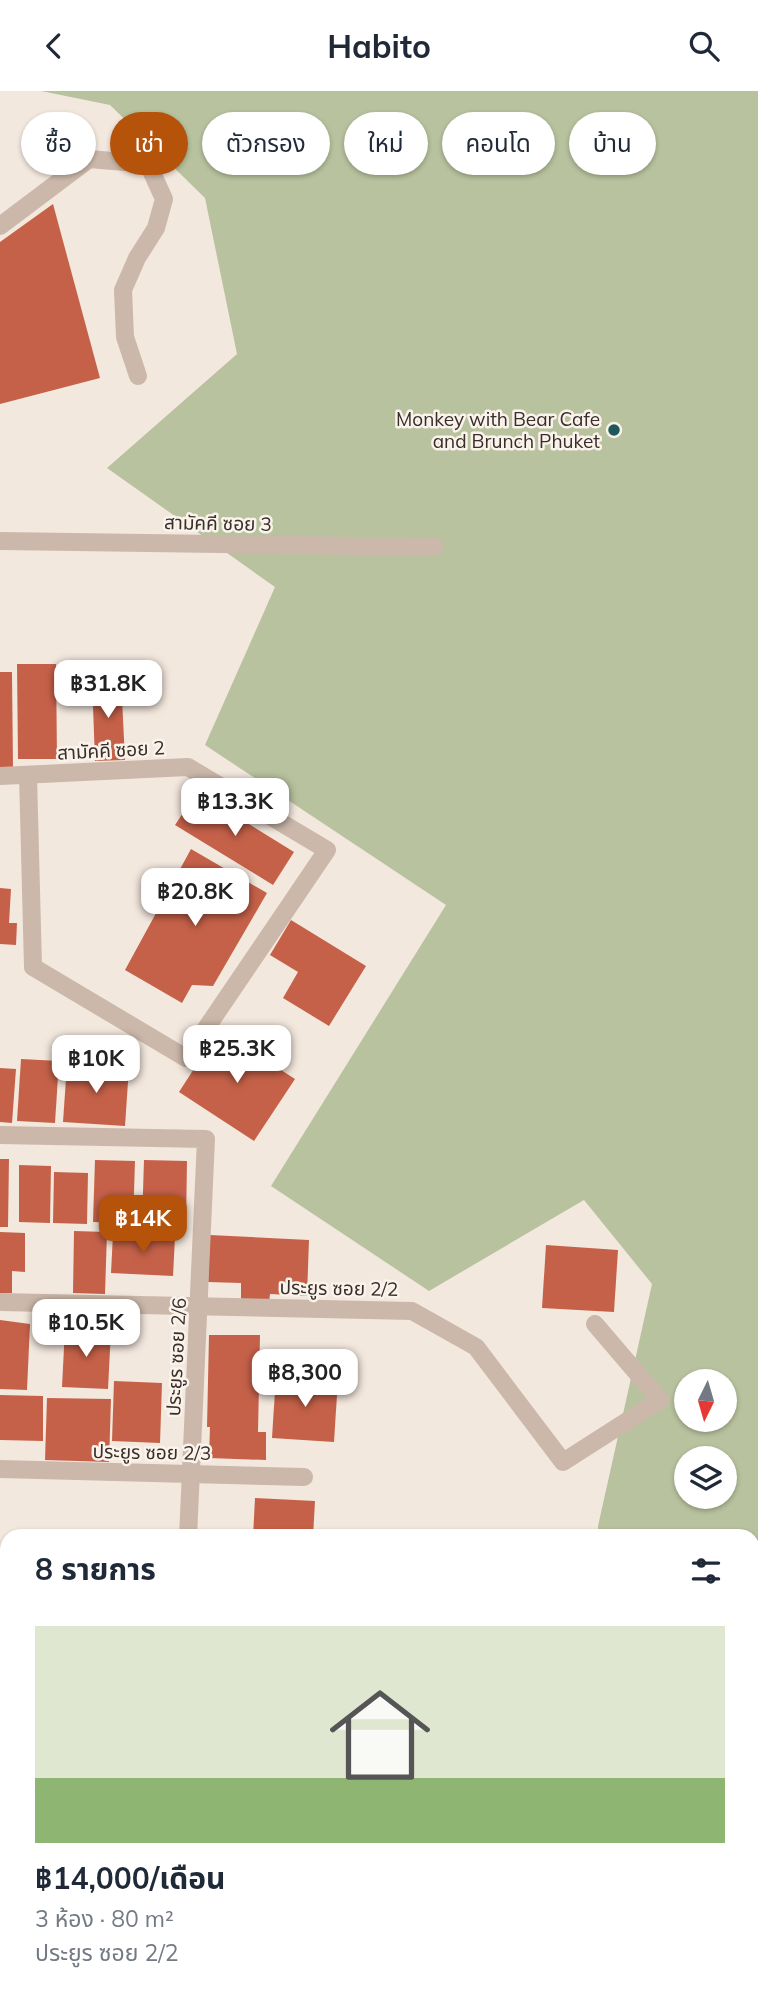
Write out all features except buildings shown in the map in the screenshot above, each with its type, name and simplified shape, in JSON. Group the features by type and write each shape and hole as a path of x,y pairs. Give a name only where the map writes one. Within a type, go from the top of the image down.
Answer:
{"street":[{"path":"0,226 89,159 148,164 164,198 156,228 137,258 123,290 125,337 138,376"},
{"name":"สามัคคี ซอย 3","path":"0,541 435,547"},
{"name":"สามัคคี ซอย 2","path":"0,776 188,767 327,850 186,1058 33,967 28,775"},
{"name":"ประยูร ซอย 2/6","path":"0,1135 206,1139 188,1529"},
{"name":"ประยูร ซอย 2/2","path":"0,1302 412,1311 476,1347 563,1462 660,1400 595,1324"},
{"name":"ประยูร ซอย 2/3","path":"0,1469 304,1478"}],"green space":[{"path":"41,91 758,91 758,1529 598,1529 652,1284 584,1200 429,1291 271,1186 446,905 205,745 275,587 107,468 237,354 205,198 182,175 188,175 188,112 117,112 110,105"}],"place":[{"name":"Monkey with Bear Cafe and Brunch Phuket","path":"614,430"}]}
